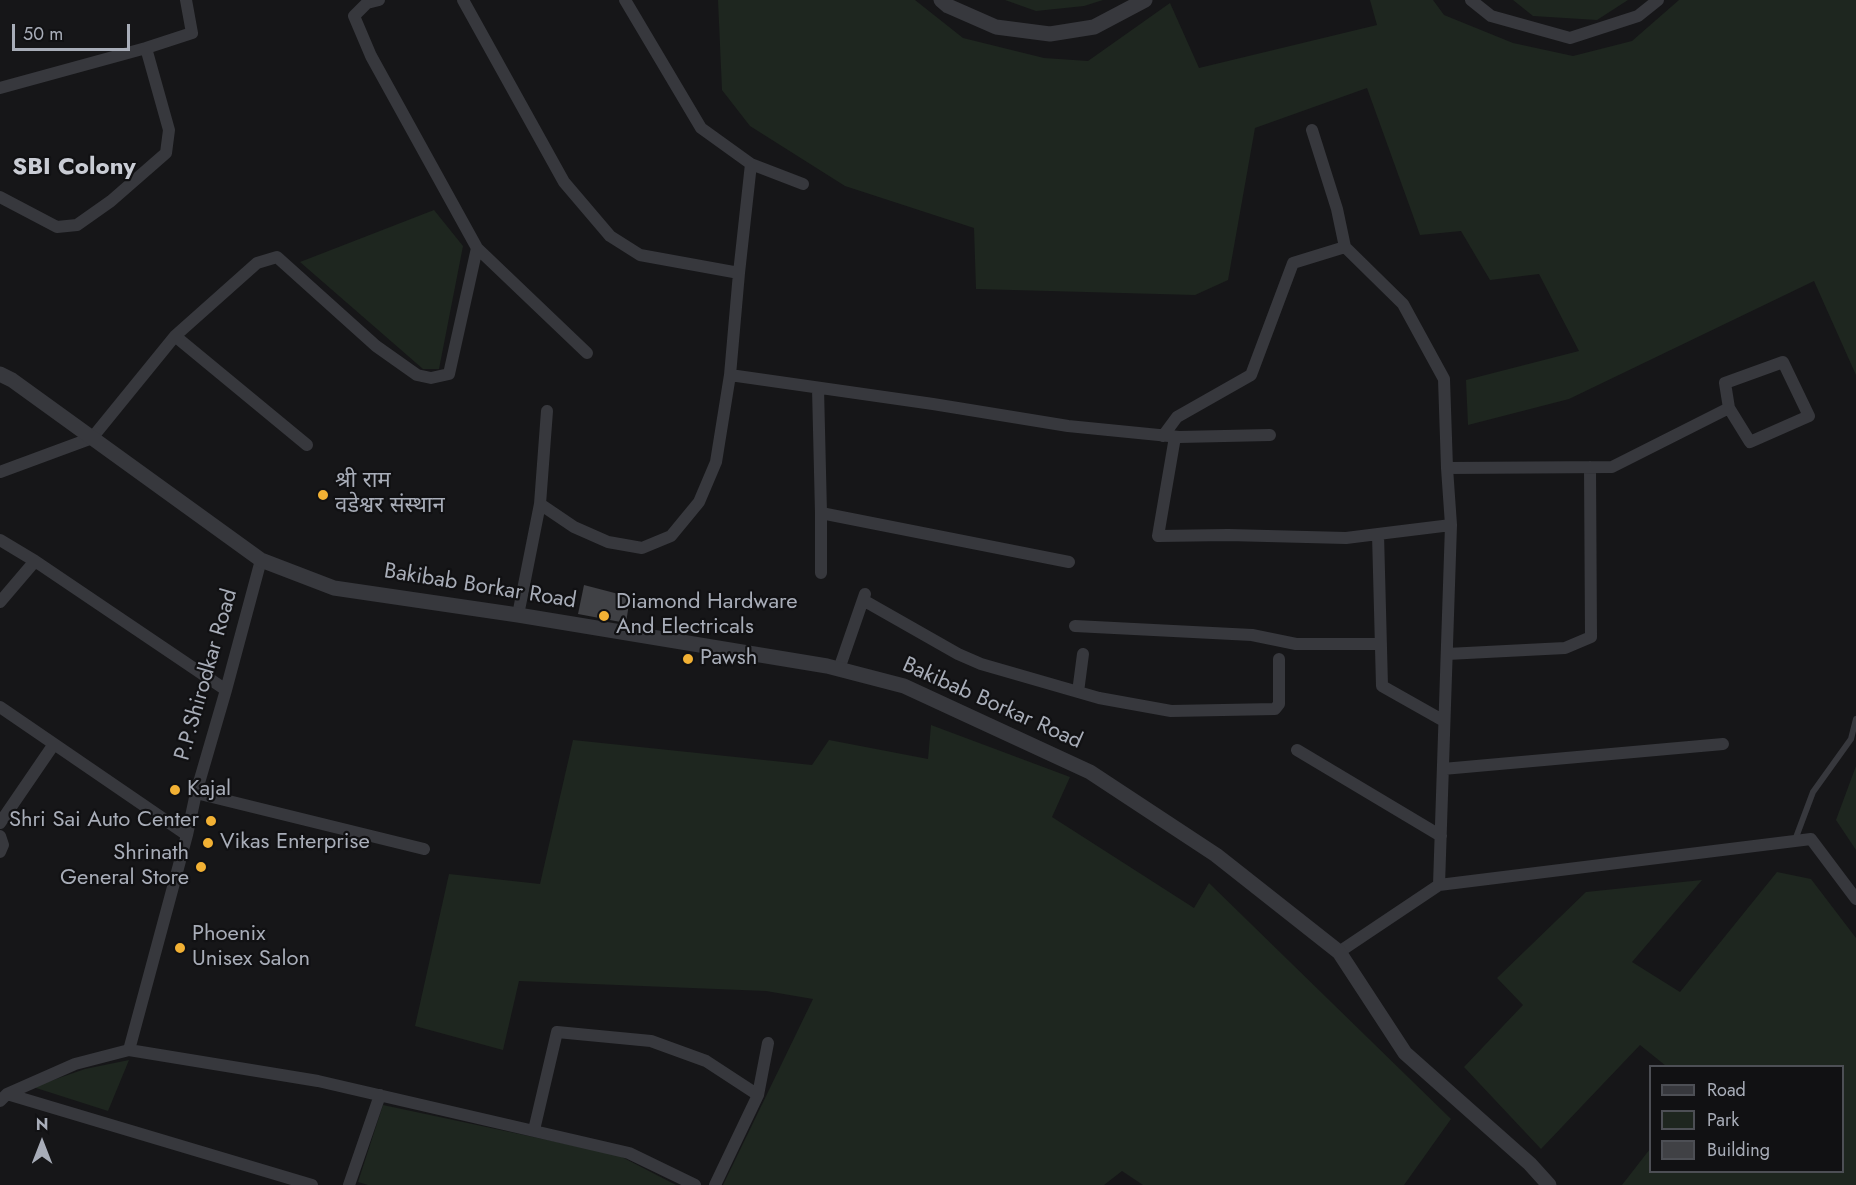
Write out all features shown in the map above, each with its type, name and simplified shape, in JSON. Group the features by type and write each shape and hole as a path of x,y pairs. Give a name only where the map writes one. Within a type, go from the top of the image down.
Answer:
{"street":[{"path":"0,88 192,33 186,0"},
{"path":"379,0 368,3 354,15 371,56 477,248 587,353"},
{"path":"463,0 564,182 610,236 640,255 739,273"},
{"path":"626,0 701,128 751,164 803,184"},
{"path":"941,0 948,6 996,27 1050,34 1094,27 1145,0"},
{"path":"1471,0 1491,16 1570,38 1638,16 1658,0"},
{"path":"0,197 57,227 77,225 111,201 166,153 169,130 146,48"},
{"path":"1312,130 1337,209 1345,247 1403,304 1444,379 1451,525 1439,885"},
{"path":"540,504 574,526 608,542 642,548 671,537 699,502 716,462 730,375 751,164"},
{"path":"1345,247 1293,263 1251,375 1177,417 1169,436 1158,536 1346,538 1451,525"},
{"path":"0,472 92,438 175,336 257,263 277,257 376,346 417,375 431,378 449,374 477,248"},
{"path":"175,336 307,445"},
{"path":"1783,362 1809,416 1750,442 1729,408 1725,383 1783,362"},
{"name":"Bakibab Borkar Road","path":"0,374 12,380 261,560 334,588 518,615 839,669 904,686 1090,772 1216,855 1340,952 1405,1053 1530,1164 1549,1185"},
{"path":"730,375 1068,426 1169,436 1270,435"},
{"path":"818,388 821,573"},
{"path":"1448,468 1612,467 1729,408"},
{"path":"518,615 540,504 547,411"},
{"path":"1447,654 1565,648 1591,637 1590,467"},
{"path":"821,513 1069,562"},
{"path":"1378,534 1382,686 1444,721"},
{"path":"0,540 35,561 226,690"},
{"name":"P.P.Shirodkar Road","path":"129,1050 187,835 196,793 261,560"},
{"path":"0,602 35,561"},
{"path":"839,669 865,596 958,654 981,664 1099,698 1171,711 1275,709 1279,704 1279,659"},
{"path":"1075,626 1252,635 1296,644 1381,644"},
{"path":"1078,692 1083,654"},
{"path":"0,707 187,835"},
{"path":"0,823 54,744"},
{"path":"1443,769 1723,744"},
{"path":"1298,750 1441,836"},
{"path":"196,793 424,849"},
{"path":"0,836 3,845 0,852"},
{"path":"1340,952 1439,885 1811,839 1856,899"},
{"path":"534,1130 557,1032 651,1041 706,1061 758,1095"},
{"path":"716,1185 758,1095 768,1043"},
{"path":"4,1097 75,1064 129,1050 318,1081 534,1130 629,1153 695,1185"},
{"path":"349,1185 380,1095"},
{"path":"4,1097 312,1185"}],"lane":[{"path":"1795,841 1814,792 1851,739 1856,719"}],"green space":[{"path":"718,0 915,0 963,38 1044,58 1088,61 1170,3 1199,68 1377,25 1370,0 1433,0 1444,15 1513,43 1573,56 1632,41 1679,0 1856,0 1856,375 1814,281 1569,399 1468,425 1466,380 1579,351 1539,274 1490,280 1461,231 1420,235 1367,88 1255,128 1228,280 1195,295 976,289 974,228 845,186 750,126 722,90"},
{"path":"1005,0 1103,0 1084,6 1036,11"},
{"path":"1513,0 1628,0 1597,20 1533,16"},
{"path":"434,210 463,246 439,369 423,369 300,262"},
{"path":"931,725 1070,777 1052,817 1194,908 1209,883 1451,1119 1404,1185 1143,1185 1122,1171 1104,1185 723,1185 813,999 766,991 519,981 503,1050 415,1026 449,874 540,884 573,740 812,765 829,740 928,759"},
{"path":"1856,766 1856,850 1836,820"},
{"path":"1777,872 1811,879 1856,938 1856,1185 1622,1185 1649,1150 1649,1173 1844,1173 1844,1065 1665,1065 1640,1045 1541,1149 1464,1067 1523,1005 1497,978 1586,892 1702,880 1632,962 1680,992"},
{"path":"129,1060 108,1111 33,1087 85,1069"},
{"path":"383,1105 618,1155 676,1185 368,1185 358,1182"}],"building":[{"path":"584,585 630,597 626,623 578,614"}],"place":[{"name":"श्री राम वडेश्वर संस्थान","path":"323,495"},
{"name":"Diamond Hardware And Electricals","path":"604,616"},
{"name":"Pawsh","path":"688,659"},
{"name":"Kajal","path":"175,790"},
{"name":"Shri Sai Auto Center","path":"211,821"},
{"name":"Vikas Enterprise","path":"208,843"},
{"name":"Shrinath General Store","path":"201,867"},
{"name":"Phoenix Unisex Salon","path":"180,948"}],"district":[{"name":"SBI Colony","path":"74,168"}]}
